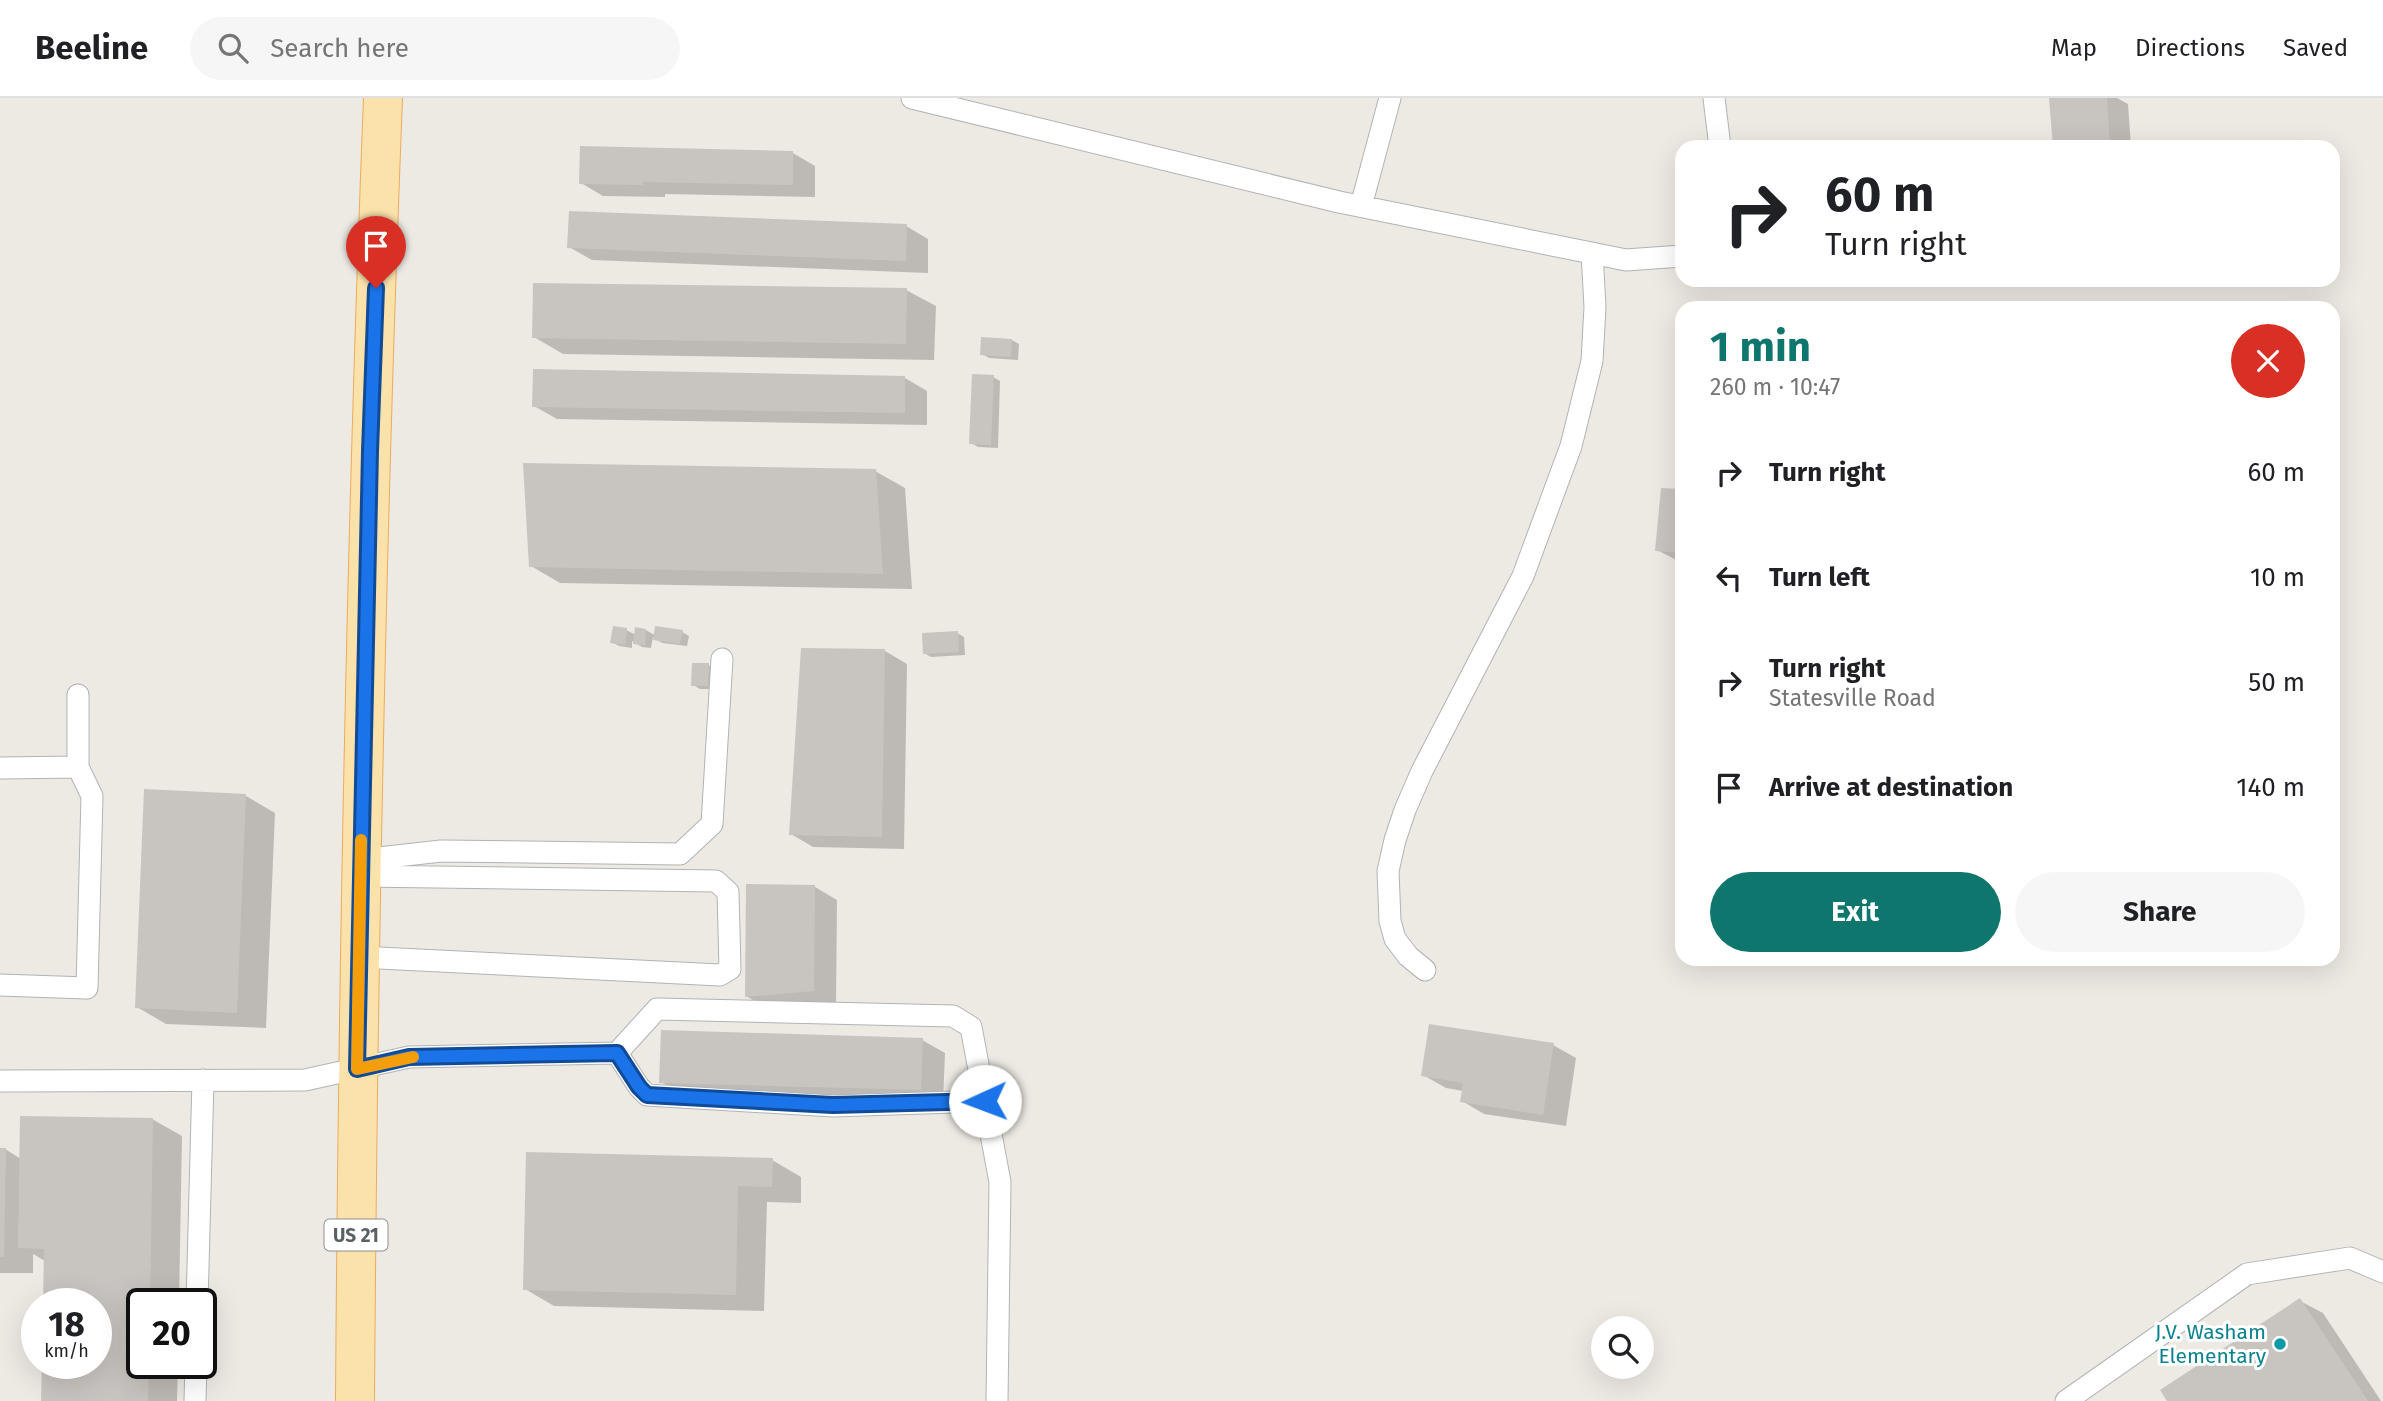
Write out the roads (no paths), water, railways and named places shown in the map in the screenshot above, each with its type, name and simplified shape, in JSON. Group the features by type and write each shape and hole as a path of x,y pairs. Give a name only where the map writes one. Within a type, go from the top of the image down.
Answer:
{"main road":[{"name":"US 21","path":"355,1401 357,1069 370,423 383,98"}],"lane":[{"path":"912,98 1361,206 1626,260 1675,256"},
{"path":"1361,206 1390,98"},
{"path":"1714,98 1719,140"},
{"path":"1425,971 1408,956 1395,939 1390,920 1388,871 1395,840 1422,771 1524,576 1571,446 1592,361 1595,307 1592,253"},
{"path":"361,868 440,851 680,854 712,824 722,659"},
{"path":"0,985 88,988 92,796 78,767 78,695"},
{"path":"0,768 78,767"},
{"path":"359,957 720,975 730,969 727,892 716,881 361,868"},
{"path":"0,1081 305,1080 409,1057 617,1053 657,1009 953,1016 971,1027 1000,1182 997,1401"},
{"path":"617,1053 647,1095 833,1105 985,1101"},
{"path":"197,1288 203,1080"},
{"path":"2066,1401 2247,1274 2350,1258 2383,1272"},
{"path":"195,1401 196,1379"}],"place":[{"name":"J.V. Washam Elementary","path":"2280,1344"}]}
